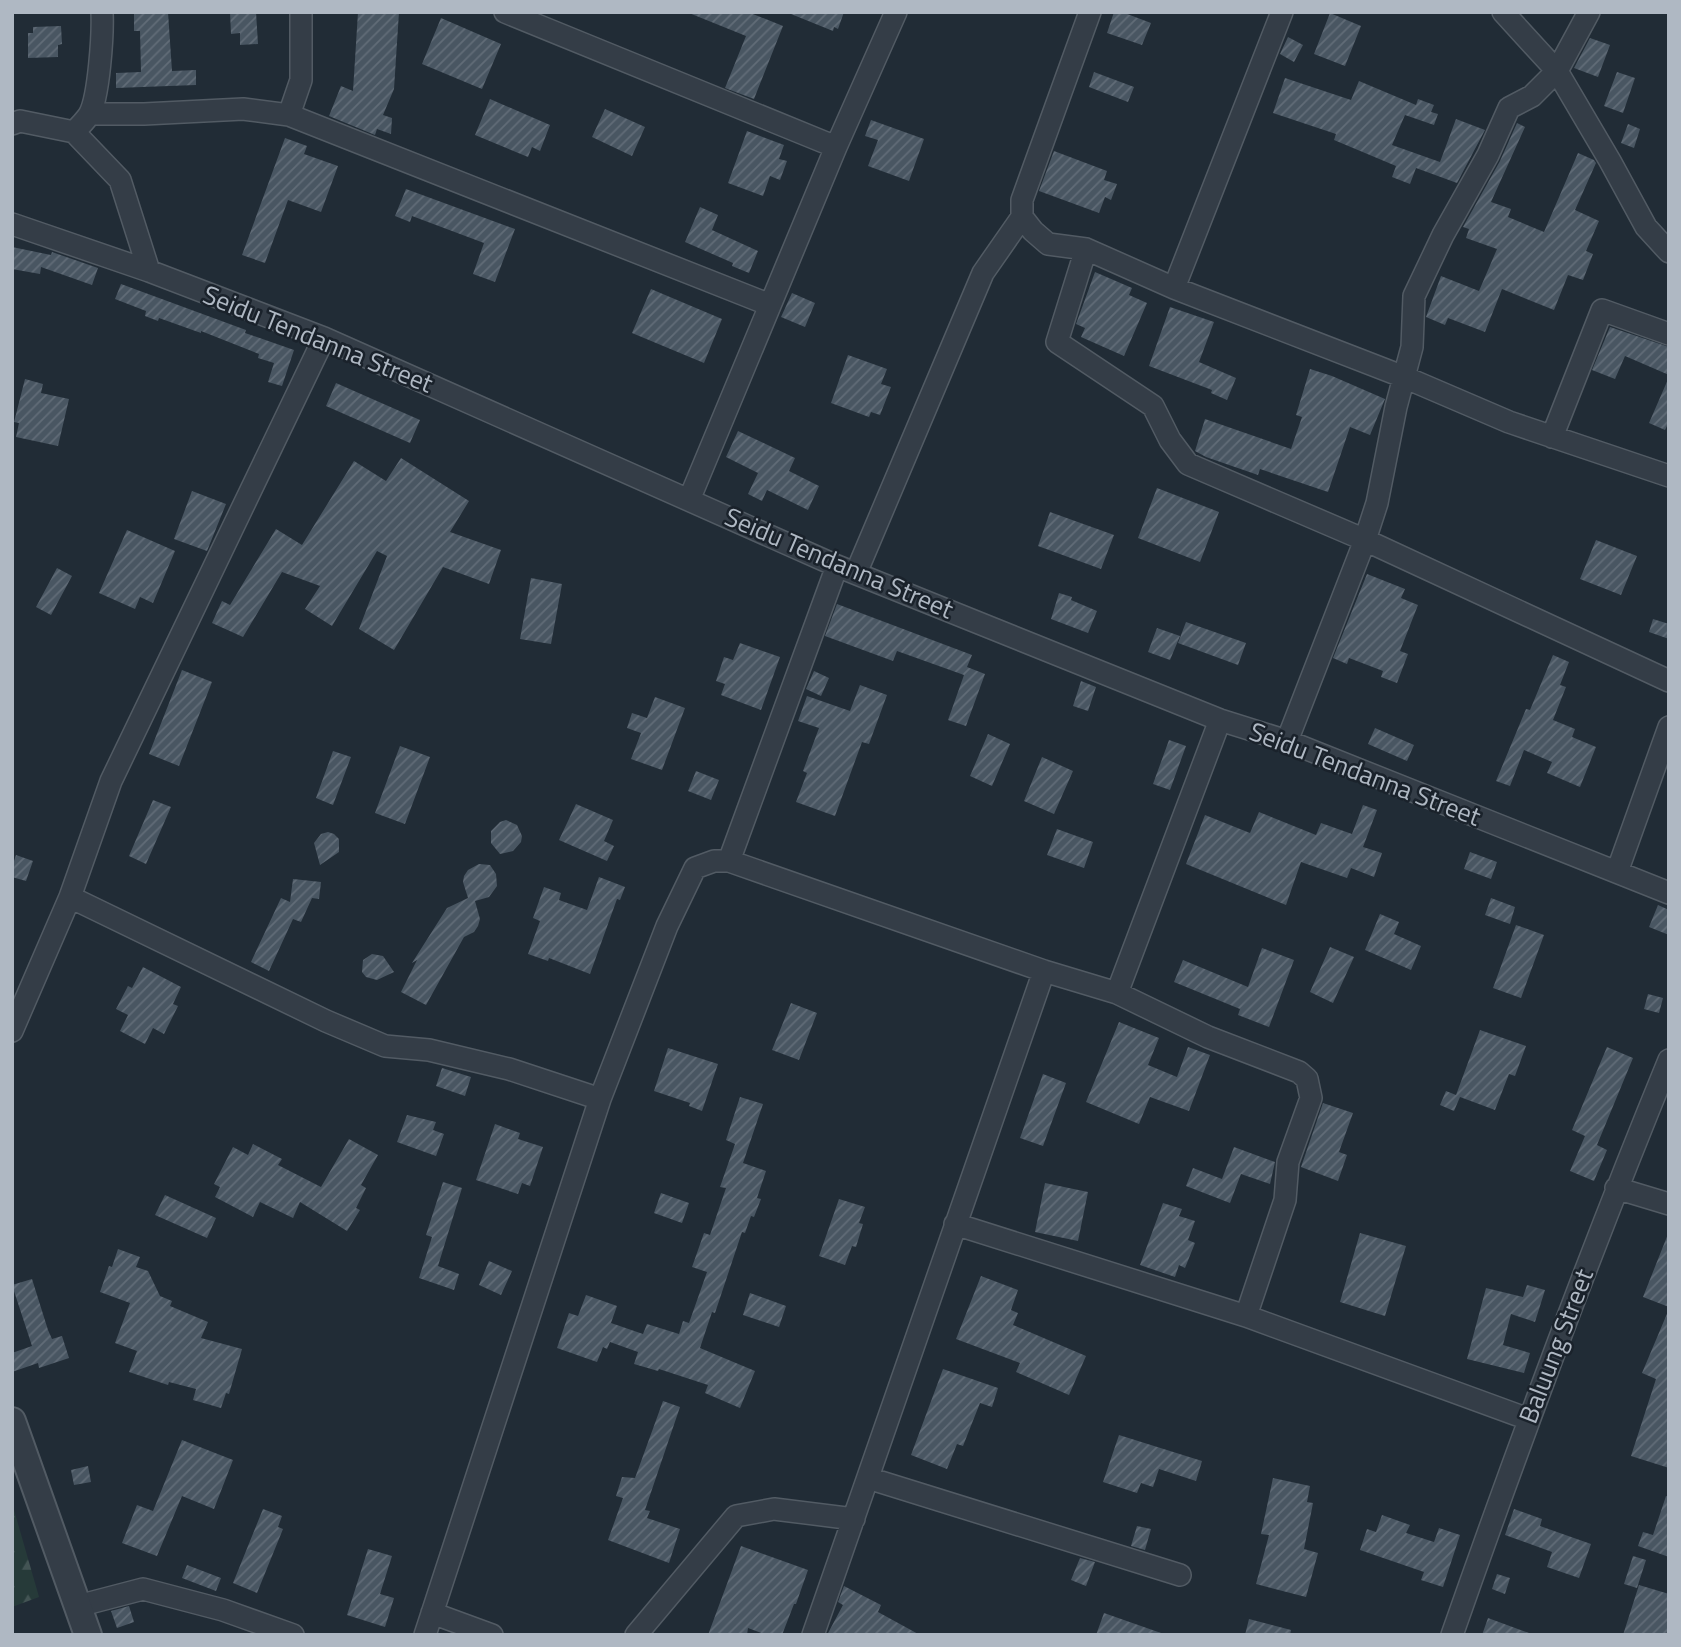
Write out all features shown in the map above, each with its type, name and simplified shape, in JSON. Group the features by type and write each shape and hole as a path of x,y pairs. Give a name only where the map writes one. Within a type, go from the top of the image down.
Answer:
{"street":[{"path":"74,132 90,114 96,87 102,12"},
{"path":"289,115 301,80 301,12"},
{"path":"505,12 836,147"},
{"path":"689,499 836,147 897,12"},
{"path":"729,861 847,569 983,273 1021,217 1022,200 1090,12"},
{"path":"1174,288 1282,12"},
{"path":"1503,12 1557,71 1646,227 1669,252"},
{"path":"1287,741 1377,503 1412,347 1414,296 1443,235 1488,155 1509,108 1532,96 1557,71 1589,12"},
{"path":"90,114 243,109 289,115 770,304"},
{"path":"12,124 20,121 74,132 120,180 149,271"},
{"path":"1021,217 1032,231 1048,244 1086,249 1174,288 1404,377 1509,422 1669,476"},
{"name":"Seidu Tendanna Street","path":"12,224 149,271 324,338 847,569 1220,720 1287,741 1669,893"},
{"path":"1086,249 1057,342 1153,406 1170,440 1188,464 1365,540 1669,681"},
{"path":"1552,437 1602,310 1669,334"},
{"path":"12,1031 70,897 111,781 324,338"},
{"path":"1117,993 1220,720"},
{"path":"1617,872 1669,727"},
{"path":"425,1635 600,1099 685,885 695,868 714,861 729,861 1044,971 1117,993 1208,1037 1299,1072 1307,1079 1311,1098 1289,1162 1285,1200 1246,1317"},
{"path":"70,897 326,1021 385,1045 429,1050 509,1069 600,1099"},
{"path":"813,1635 1044,971"},
{"name":"Baluung Street","path":"1452,1635 1528,1419 1616,1188 1669,1060"},
{"path":"1616,1188 1669,1204"},
{"path":"955,1224 1246,1317 1528,1419"},
{"path":"12,1421 88,1635"},
{"path":"869,1478 1180,1575"},
{"path":"636,1635 736,1516 774,1509 854,1519"},
{"path":"78,1606 143,1589 223,1610 293,1635"},
{"path":"432,1613 492,1635"}],"green space":[{"path":"12,1503 39,1597 12,1607"}],"building":[{"path":"168,12 172,71 196,70 196,85 116,88 116,73 141,72 140,31 134,31 134,13"},
{"path":"230,12 256,12 258,44 240,45 240,33 231,34"},
{"path":"358,12 399,12 394,89 383,115 392,118 391,134 377,129 375,135 329,116 341,86 353,91"},
{"path":"748,12 783,26 754,99 725,88 746,36 689,13"},
{"path":"786,12 844,12 838,29 834,27 833,31"},
{"path":"1114,12 1122,12 1151,23 1142,45 1107,33"},
{"path":"1330,13 1361,26 1345,66 1314,54"},
{"path":"441,18 501,44 482,89 422,64"},
{"path":"61,26 62,44 58,45 58,57 28,58 28,33 33,33 33,27"},
{"path":"1288,37 1303,45 1294,62 1280,54"},
{"path":"1590,38 1610,45 1598,77 1574,68"},
{"path":"1094,72 1134,87 1128,102 1089,87"},
{"path":"1617,72 1635,78 1623,113 1604,106"},
{"path":"1285,78 1351,100 1359,81 1416,105 1418,99 1434,105 1431,112 1438,114 1434,125 1405,115 1392,145 1440,162 1456,119 1485,130 1457,183 1416,168 1410,184 1392,177 1396,166 1334,140 1336,134 1273,113"},
{"path":"490,99 550,125 540,151 532,147 528,157 475,135"},
{"path":"605,109 645,127 632,156 592,137"},
{"path":"871,120 924,139 909,181 868,166 878,140 865,136"},
{"path":"1517,123 1525,127 1491,202 1511,209 1508,217 1544,232 1578,153 1594,160 1596,163 1575,210 1599,221 1586,251 1593,254 1583,280 1568,275 1554,310 1502,289 1485,332 1448,318 1445,325 1426,317 1441,276 1479,291 1497,249 1466,238 1469,229 1463,227 1500,161"},
{"path":"1628,124 1640,129 1634,148 1621,143"},
{"path":"747,131 784,145 779,159 787,161 780,180 770,176 763,196 728,183"},
{"path":"285,138 307,146 304,154 338,166 321,212 288,200 265,263 242,255"},
{"path":"1054,151 1107,171 1104,180 1117,184 1111,200 1105,197 1099,213 1039,191"},
{"path":"406,189 515,229 495,282 473,274 484,243 412,216 410,222 395,216"},
{"path":"700,207 718,215 712,230 758,251 749,273 685,242"},
{"path":"12,247 51,255 52,252 98,268 92,285 41,267 40,274 12,269"},
{"path":"1095,272 1132,288 1129,295 1147,303 1124,356 1081,337 1085,328 1076,324"},
{"path":"121,284 294,350 282,386 268,382 274,363 258,358 259,354 201,331 159,318 158,321 145,316 146,311 115,299"},
{"path":"651,289 722,319 704,363 632,333"},
{"path":"792,293 815,303 805,327 781,317"},
{"path":"1170,307 1214,322 1199,362 1236,378 1227,400 1211,393 1212,390 1149,366"},
{"path":"1610,327 1669,347 1669,375 1625,356 1615,379 1592,370"},
{"path":"848,355 887,369 881,384 891,387 880,415 871,412 869,417 831,403"},
{"path":"1310,369 1385,399 1370,435 1350,427 1328,492 1260,469 1258,475 1195,451 1205,419 1291,449 1302,417 1296,415"},
{"path":"1669,377 1669,422 1665,430 1649,423"},
{"path":"25,379 43,384 41,393 69,399 58,446 16,437 19,423 14,422"},
{"path":"336,383 420,420 410,443 326,406"},
{"path":"738,431 795,458 789,471 819,486 808,510 767,490 762,501 748,494 758,473 726,457"},
{"path":"401,458 469,501 450,532 501,550 489,584 443,567 394,650 359,629 387,556 377,551 332,626 305,609 320,586 282,572 243,637 212,623 222,601 230,605 276,529 302,545 354,461 386,481"},
{"path":"1157,488 1219,512 1200,562 1138,538"},
{"path":"192,491 226,504 207,551 174,539"},
{"path":"1050,512 1114,535 1101,569 1038,546"},
{"path":"127,530 175,551 153,603 140,597 135,609 99,593"},
{"path":"1596,540 1637,556 1621,595 1580,579"},
{"path":"57,568 72,576 51,615 36,607"},
{"path":"1367,574 1405,589 1401,598 1418,605 1400,651 1408,654 1397,683 1381,677 1383,671 1349,658 1347,664 1333,658"},
{"path":"531,578 562,584 551,644 520,639"},
{"path":"1059,593 1097,611 1088,633 1051,619"},
{"path":"837,604 972,655 967,667 985,674 966,726 948,720 964,675 897,651 893,661 825,636"},
{"path":"1653,619 1669,624 1669,639 1649,632"},
{"path":"1186,622 1246,643 1238,665 1178,643"},
{"path":"1157,628 1180,636 1170,660 1148,652"},
{"path":"740,643 780,657 761,710 721,695 725,684 716,681 724,657 733,660"},
{"path":"1553,655 1569,662 1560,685 1566,687 1553,720 1575,729 1572,737 1596,747 1580,787 1547,773 1552,762 1524,750 1510,786 1496,781 1526,709 1530,710"},
{"path":"182,670 212,682 179,766 149,754"},
{"path":"814,671 829,678 821,696 806,689"},
{"path":"1081,681 1096,687 1088,711 1073,706"},
{"path":"860,685 887,695 869,744 862,742 835,816 796,802 807,773 803,771 819,728 798,721 807,696 850,711"},
{"path":"655,697 685,708 662,770 631,759 641,733 627,728 632,713 647,718"},
{"path":"1375,728 1414,745 1407,761 1368,744"},
{"path":"988,734 1010,744 992,786 970,776"},
{"path":"1169,740 1186,746 1170,790 1153,784"},
{"path":"400,746 430,757 405,824 375,813"},
{"path":"333,751 351,757 333,805 316,798"},
{"path":"1042,757 1073,771 1054,814 1024,801"},
{"path":"696,771 719,780 711,800 688,791"},
{"path":"153,800 171,807 146,864 129,856"},
{"path":"576,804 613,820 604,841 614,846 607,861 559,840"},
{"path":"1363,805 1377,810 1363,847 1382,853 1374,877 1351,868 1347,878 1301,862 1286,905 1186,864 1205,815 1250,833 1259,812 1316,835 1321,823 1352,834"},
{"path":"506,820 517,825 522,836 521,842 513,851 500,854 491,843 491,831"},
{"path":"1057,829 1093,842 1084,868 1047,855"},
{"path":"328,832 339,839 339,852 320,865 314,843 321,834"},
{"path":"1470,852 1497,862 1491,879 1464,869"},
{"path":"16,855 33,861 26,881 12,877"},
{"path":"479,864 490,865 496,874 497,886 489,897 475,901 480,919 478,926 474,932 464,937 426,1005 401,992 417,960 412,963 447,908 468,898 464,876 468,870"},
{"path":"599,877 625,887 620,900 617,899 590,974 549,958 548,961 528,954 540,921 533,918 544,887 561,893 559,900 587,910"},
{"path":"293,879 321,882 319,899 312,898 301,922 293,919 269,971 251,962 281,898 290,902"},
{"path":"1491,898 1515,907 1510,924 1485,915"},
{"path":"1658,905 1669,910 1669,935 1649,927"},
{"path":"1380,914 1399,922 1394,934 1421,946 1411,970 1365,950"},
{"path":"1516,925 1544,935 1521,998 1493,988"},
{"path":"1330,947 1354,957 1333,1003 1310,992"},
{"path":"1262,948 1294,960 1269,1027 1238,1015 1240,1009 1174,982 1183,960 1248,987"},
{"path":"372,954 383,956 394,972 377,980 366,977 362,972 363,960"},
{"path":"143,967 181,987 173,1004 178,1006 164,1034 153,1028 145,1044 120,1031 128,1015 116,1009 128,986 132,988"},
{"path":"1648,994 1663,998 1659,1013 1644,1009"},
{"path":"791,1003 817,1013 799,1060 772,1050"},
{"path":"1119,1022 1159,1038 1148,1065 1177,1077 1188,1047 1210,1055 1189,1111 1150,1097 1139,1124 1086,1102"},
{"path":"1480,1030 1526,1046 1515,1076 1509,1074 1495,1110 1460,1097 1454,1111 1440,1105 1446,1091 1456,1095"},
{"path":"1607,1047 1633,1058 1597,1145 1607,1150 1594,1181 1570,1171 1585,1136 1572,1130"},
{"path":"668,1048 718,1064 702,1111 689,1106 690,1103 654,1091"},
{"path":"442,1068 471,1077 465,1096 436,1086"},
{"path":"1043,1074 1066,1083 1043,1146 1020,1138"},
{"path":"740,1097 763,1104 743,1163 766,1171 757,1198 761,1199 745,1233 742,1232 715,1313 712,1312 700,1348 755,1371 740,1408 705,1393 708,1385 634,1364 638,1352 610,1342 607,1349 603,1347 597,1362 557,1348 569,1313 578,1316 586,1295 617,1306 611,1323 643,1334 647,1324 679,1334 683,1321 689,1323 707,1272 692,1267 704,1233 710,1235 726,1188 720,1187 735,1144 726,1140"},
{"path":"1323,1103 1353,1113 1339,1152 1347,1155 1338,1181 1301,1167"},
{"path":"407,1115 436,1122 433,1130 444,1134 436,1156 397,1142"},
{"path":"495,1124 520,1133 518,1139 543,1147 530,1186 522,1183 518,1194 476,1180"},
{"path":"349,1139 378,1155 361,1185 366,1188 356,1208 360,1210 347,1231 300,1202 293,1218 260,1202 253,1217 215,1197 220,1187 214,1184 233,1147 248,1155 253,1144 282,1159 278,1165 321,1187"},
{"path":"1234,1147 1275,1162 1270,1184 1241,1174 1230,1203 1186,1186 1193,1168 1222,1179"},
{"path":"443,1182 462,1188 438,1266 459,1274 454,1290 419,1278 432,1237 426,1235"},
{"path":"1045,1183 1088,1192 1078,1241 1035,1232"},
{"path":"661,1193 689,1203 682,1223 654,1213"},
{"path":"165,1195 216,1218 207,1238 155,1215"},
{"path":"839,1199 865,1207 859,1223 863,1224 856,1247 852,1246 845,1265 819,1256"},
{"path":"1163,1203 1182,1209 1179,1216 1195,1221 1188,1240 1195,1243 1185,1268 1179,1265 1175,1277 1140,1265"},
{"path":"1360,1233 1406,1246 1385,1316 1340,1302"},
{"path":"1669,1235 1669,1307 1643,1297"},
{"path":"118,1249 140,1257 136,1267 148,1271 160,1296 172,1301 170,1306 208,1322 201,1338 242,1349 229,1394 226,1393 221,1408 193,1400 196,1389 169,1382 168,1385 129,1372 137,1351 115,1343 130,1303 100,1292"},
{"path":"489,1261 512,1271 501,1295 479,1285"},
{"path":"981,1276 1018,1290 1011,1310 1018,1313 1013,1325 1086,1356 1069,1395 1016,1372 1020,1363 956,1339"},
{"path":"32,1279 52,1339 62,1336 69,1358 39,1368 38,1363 12,1372 12,1353 32,1346 12,1285"},
{"path":"1527,1285 1545,1290 1535,1322 1511,1314 1503,1345 1530,1353 1524,1373 1467,1359 1486,1288 1523,1297"},
{"path":"750,1293 786,1306 779,1327 743,1315"},
{"path":"1669,1309 1669,1468 1631,1456 1656,1379 1642,1373"},
{"path":"943,1369 998,1388 992,1407 980,1403 963,1446 957,1444 947,1469 911,1455"},
{"path":"663,1401 680,1407 645,1510 650,1511 647,1518 680,1529 669,1563 608,1540 623,1498 616,1496 622,1477 635,1478"},
{"path":"1119,1435 1202,1461 1196,1481 1159,1469 1153,1487 1141,1483 1137,1493 1103,1482"},
{"path":"182,1440 233,1460 214,1509 182,1496 157,1556 122,1543 137,1505 153,1511"},
{"path":"88,1466 91,1482 74,1485 71,1470"},
{"path":"1273,1478 1310,1486 1307,1502 1313,1503 1304,1549 1318,1553 1306,1597 1256,1584 1269,1535 1261,1534"},
{"path":"1666,1496 1669,1497 1669,1557 1638,1546 1643,1532 1653,1535"},
{"path":"263,1509 282,1516 278,1527 283,1529 257,1593 233,1583"},
{"path":"1514,1509 1542,1519 1540,1526 1591,1544 1579,1578 1547,1567 1552,1552 1505,1535"},
{"path":"1382,1515 1410,1525 1406,1533 1434,1542 1439,1528 1460,1535 1443,1587 1421,1580 1424,1572 1360,1550 1367,1529 1376,1532"},
{"path":"1137,1526 1151,1529 1145,1550 1131,1546"},
{"path":"741,1546 808,1570 782,1635 767,1635 748,1628 747,1635 708,1635"},
{"path":"368,1549 392,1556 380,1594 394,1598 385,1627 347,1615"},
{"path":"1633,1556 1646,1560 1637,1588 1624,1584"},
{"path":"1080,1558 1095,1562 1086,1586 1071,1580"},
{"path":"187,1565 221,1578 216,1591 182,1578"},
{"path":"1497,1574 1510,1578 1505,1594 1492,1589"},
{"path":"1639,1585 1669,1594 1669,1635 1623,1635"},
{"path":"844,1586 881,1605 878,1612 920,1635 827,1635 843,1605 838,1602"},
{"path":"129,1606 134,1622 117,1628 111,1611"},
{"path":"1104,1613 1161,1633 1096,1635"},
{"path":"1488,1618 1529,1633 1529,1635 1482,1635"},
{"path":"1249,1619 1291,1630 1290,1635 1245,1635"}]}
